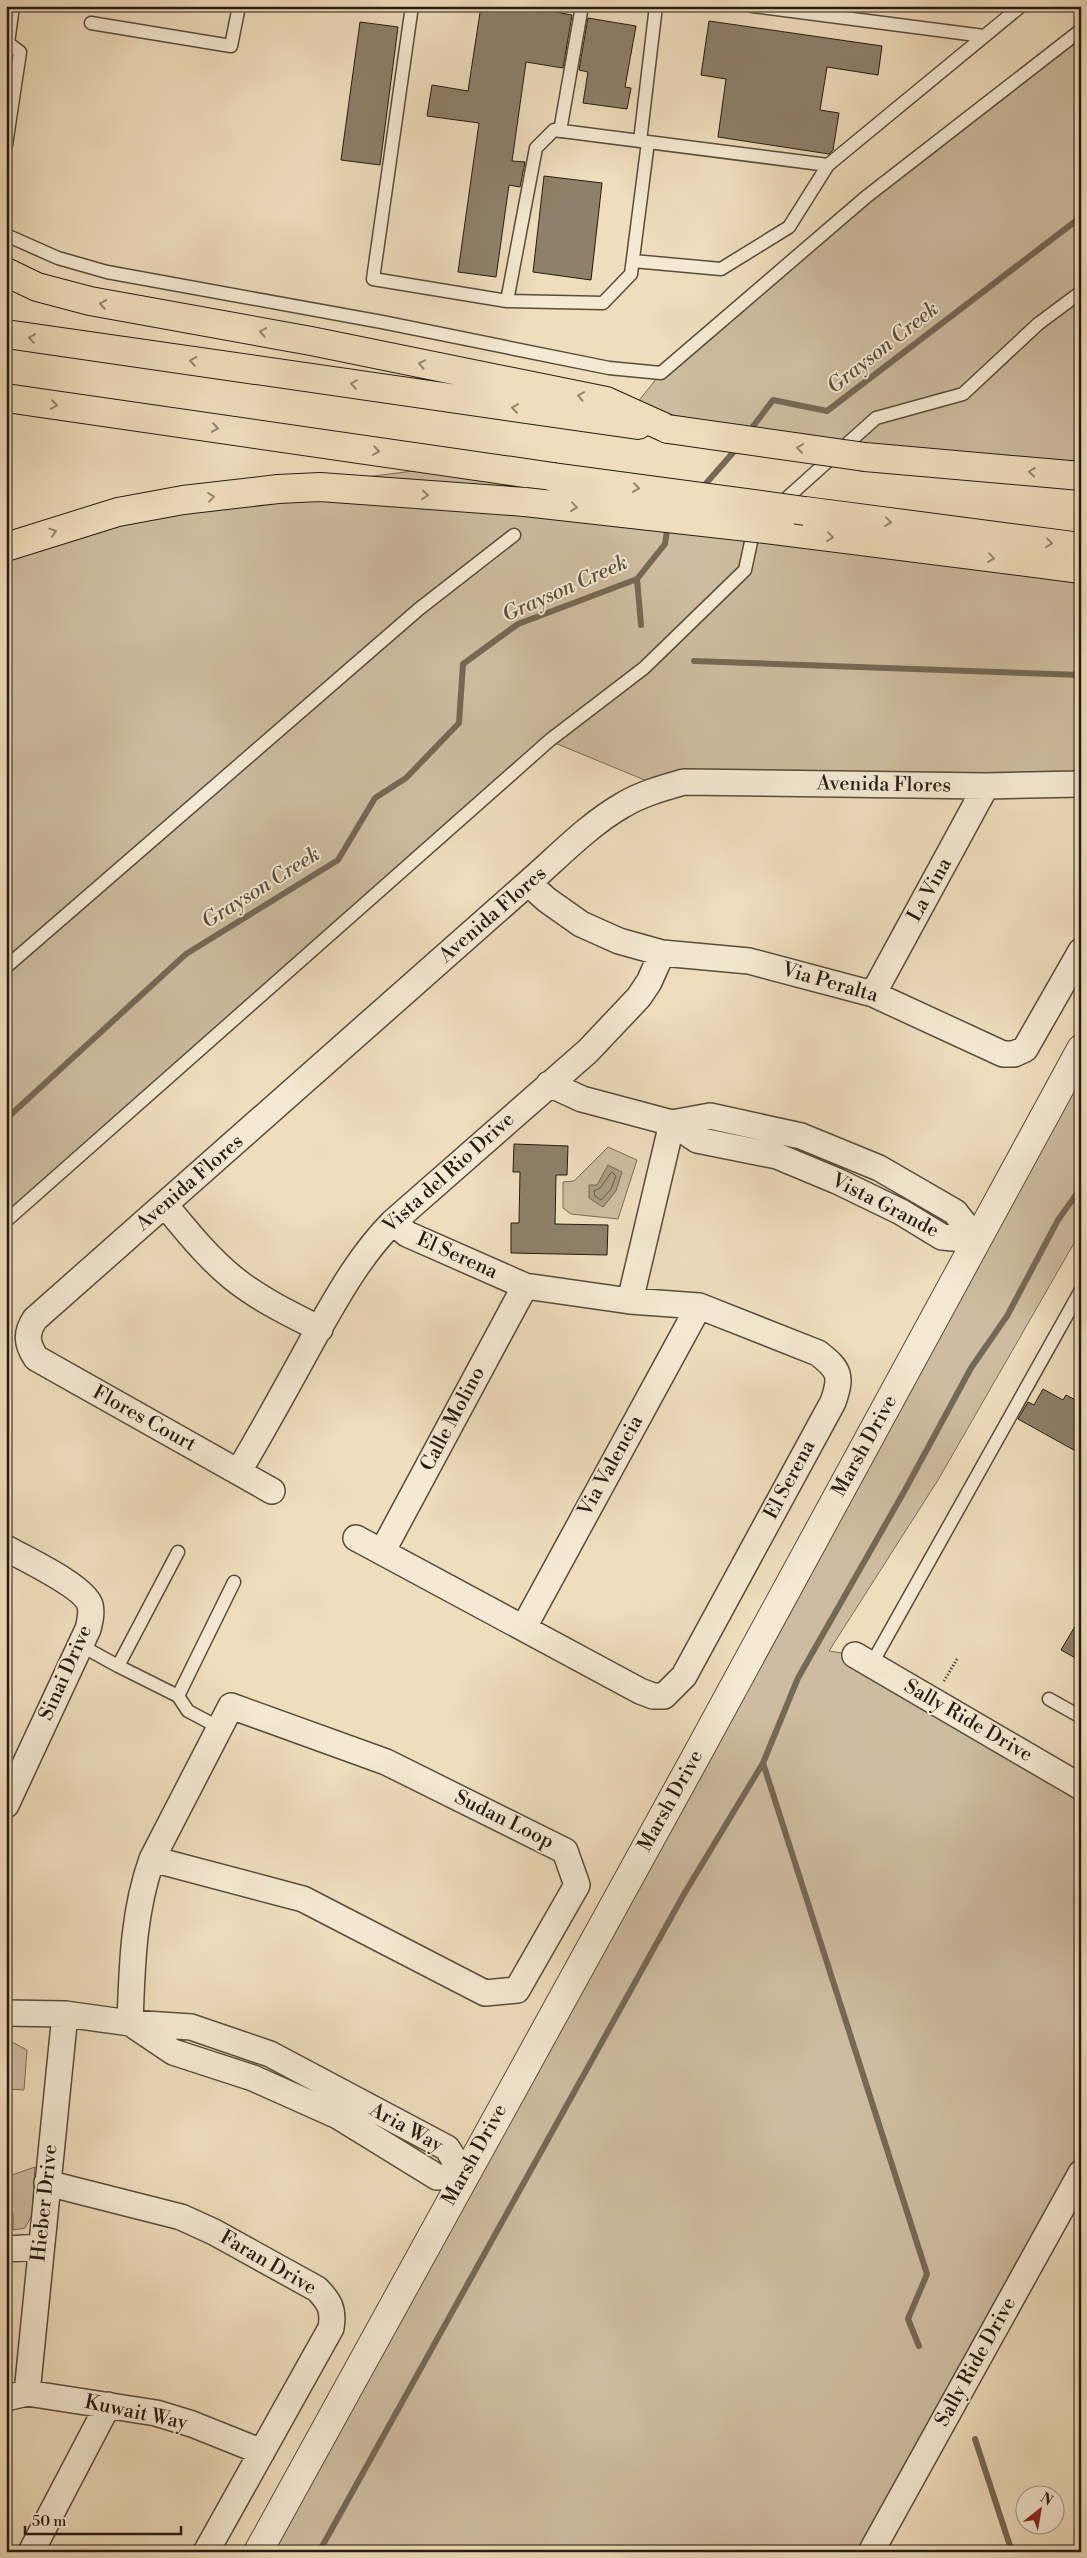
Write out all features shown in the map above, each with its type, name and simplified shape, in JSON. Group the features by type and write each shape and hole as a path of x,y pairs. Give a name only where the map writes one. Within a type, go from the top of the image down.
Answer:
{"highway":[{"path":"6,272 37,287 90,302 311,341 596,399 621,416"},
{"path":"6,334 621,416 668,429 865,457 1081,476"},
{"path":"6,398 805,511 1081,547"},
{"path":"6,547 118,512 182,500 278,489 320,487 525,502 782,531 1081,569"}],"street":[{"name":"Avenida Flores","path":"28,1338 29,1328 35,1318 528,884 598,823 622,805 647,794 684,782 986,786 1081,784"},
{"name":"La Vina","path":"873,994 986,786"},
{"name":"Via Peralta","path":"528,884 581,924 619,941 662,953 749,961 873,994 1003,1054 1014,1054 1025,1049 1081,951"},
{"name":"Vista del Rio Drive","path":"239,1471 362,1257 393,1222 588,1051 639,997 649,982 662,953"},
{"name":"Marsh Drive","path":"258,2552 694,1760 1081,1049"},
{"name":"Vista Grande","path":"549,1084 582,1100 672,1124 710,1116 801,1136 879,1168 955,1212 977,1240"},
{"path":"630,1301 672,1124"},
{"path":"164,1205 201,1247 234,1278 277,1306 320,1329"},
{"name":"El Serena","path":"356,1538 640,1691 653,1696 664,1696 684,1676 833,1402 838,1385 838,1374 830,1362 818,1353 699,1306 630,1301 525,1286 407,1234 393,1222"},
{"name":"Calle Molino","path":"382,1552 525,1286"},
{"name":"Via Valencia","path":"524,1627 699,1306"},
{"name":"Flores Court","path":"28,1338 28,1346 36,1358 272,1491"},
{"name":"Sinai Drive","path":"6,1548 80,1592 90,1604 91,1616 88,1629 6,1805"},
{"name":"Sally Ride Drive","path":"863,1660 1081,1787"},
{"name":"Sudan Loop","path":"130,2023 133,1948 143,1886 152,1859 231,1706 386,1762 565,1851 577,1885 517,1990 485,1993 303,1899 152,1859"},
{"name":"Aria Way","path":"6,2013 65,2014 130,2023 191,2027 270,2054 447,2148 464,2175"},
{"name":"Hieber Drive","path":"16,2396 40,2247 65,2014"},
{"name":"Sally Ride Drive","path":"871,2552 1081,2173"},
{"name":"Faran Drive","path":"47,2183 181,2217 214,2232 317,2289 330,2302 334,2315 331,2328 206,2552"},
{"path":"6,2249 40,2247"},
{"name":"Kuwait Way","path":"16,2396 108,2405 156,2413 192,2424 262,2452"},
{"path":"31,2552 108,2405"}],"lane":[{"path":"6,145 20,52 8,43 13,6"},
{"path":"91,23 231,46 239,6"},
{"path":"412,6 373,279 507,301 603,303 631,274 656,6"},
{"path":"560,131 582,6"},
{"path":"752,6 984,36"},
{"path":"633,261 721,269 789,227 828,165 1021,6"},
{"path":"6,236 58,258 107,272 382,322 609,368 661,373 866,197 1081,30"},
{"path":"507,301 536,148 554,130 828,165"},
{"path":"6,1221 550,740 644,668 745,570 754,528 876,418 963,394 1038,324 1081,292"},
{"path":"6,967 419,609 514,535"},
{"path":"863,1660 1081,1290"},
{"path":"118,1666 178,1552"},
{"path":"178,1696 234,1582"},
{"path":"80,1645 178,1696 188,1711 220,1728"},
{"path":"1049,1699 1081,1717"}],"shaded area":[{"path":"1081,30 1081,479 622,422 661,373 866,197"},
{"path":"461,465 1081,547 1081,784 664,788 550,741 6,1221 6,547 183,500"},
{"path":"1081,1049 1081,1231 938,1480 829,1651 855,1655 1081,1787 1081,2173 871,2552 259,2552"},
{"path":"608,1147 637,1160 618,1219 571,1214 563,1208 563,1182 574,1181"},
{"path":"6,2042 12,2042 27,2050 24,2090 6,2089"},
{"path":"35,2167 32,2215 25,2228 13,2230 13,2213 6,2212 6,2177"}],"water":[{"path":"608,1165 622,1172 616,1191 603,1207 589,1198 589,1185 597,1185"}],"building":[{"path":"481,6 523,6 572,15 563,68 526,62 512,161 525,162 520,187 509,185 496,277 458,272 479,123 427,116 432,85 468,91"},
{"path":"588,18 636,26 625,87 631,88 627,109 583,103 588,72 579,70"},
{"path":"709,21 882,46 878,75 827,67 820,110 839,113 833,150 829,154 718,137 726,79 701,75"},
{"path":"360,22 398,27 380,165 341,160"},
{"path":"544,176 602,183 591,280 533,272"},
{"path":"514,1144 568,1146 567,1175 556,1175 555,1224 608,1225 607,1255 511,1253 511,1223 519,1223 520,1172 513,1172"},
{"path":"1043,1389 1063,1400 1066,1395 1081,1403 1081,1454 1018,1419 1028,1402 1034,1405"},
{"path":"1081,1616 1081,1661 1061,1650"}],"waterway":[{"name":"Grayson Creek","path":"748,433 773,400 827,411 1081,217"},
{"name":"Grayson Creek","path":"702,488 738,447"},
{"name":"Grayson Creek","path":"6,1119 186,954 338,860 375,798 406,778 459,723 463,664 518,624 637,579 665,544 668,525"},
{"path":"637,579 641,625"},
{"path":"694,661 1081,675"},
{"path":"319,2552 684,1894 763,1763 798,1678 905,1490 971,1368 1007,1316 1058,1220 1078,1192 1081,1179"},
{"path":"763,1763 927,2274 908,2319 919,2346"},
{"path":"975,2439 1012,2552"}]}
